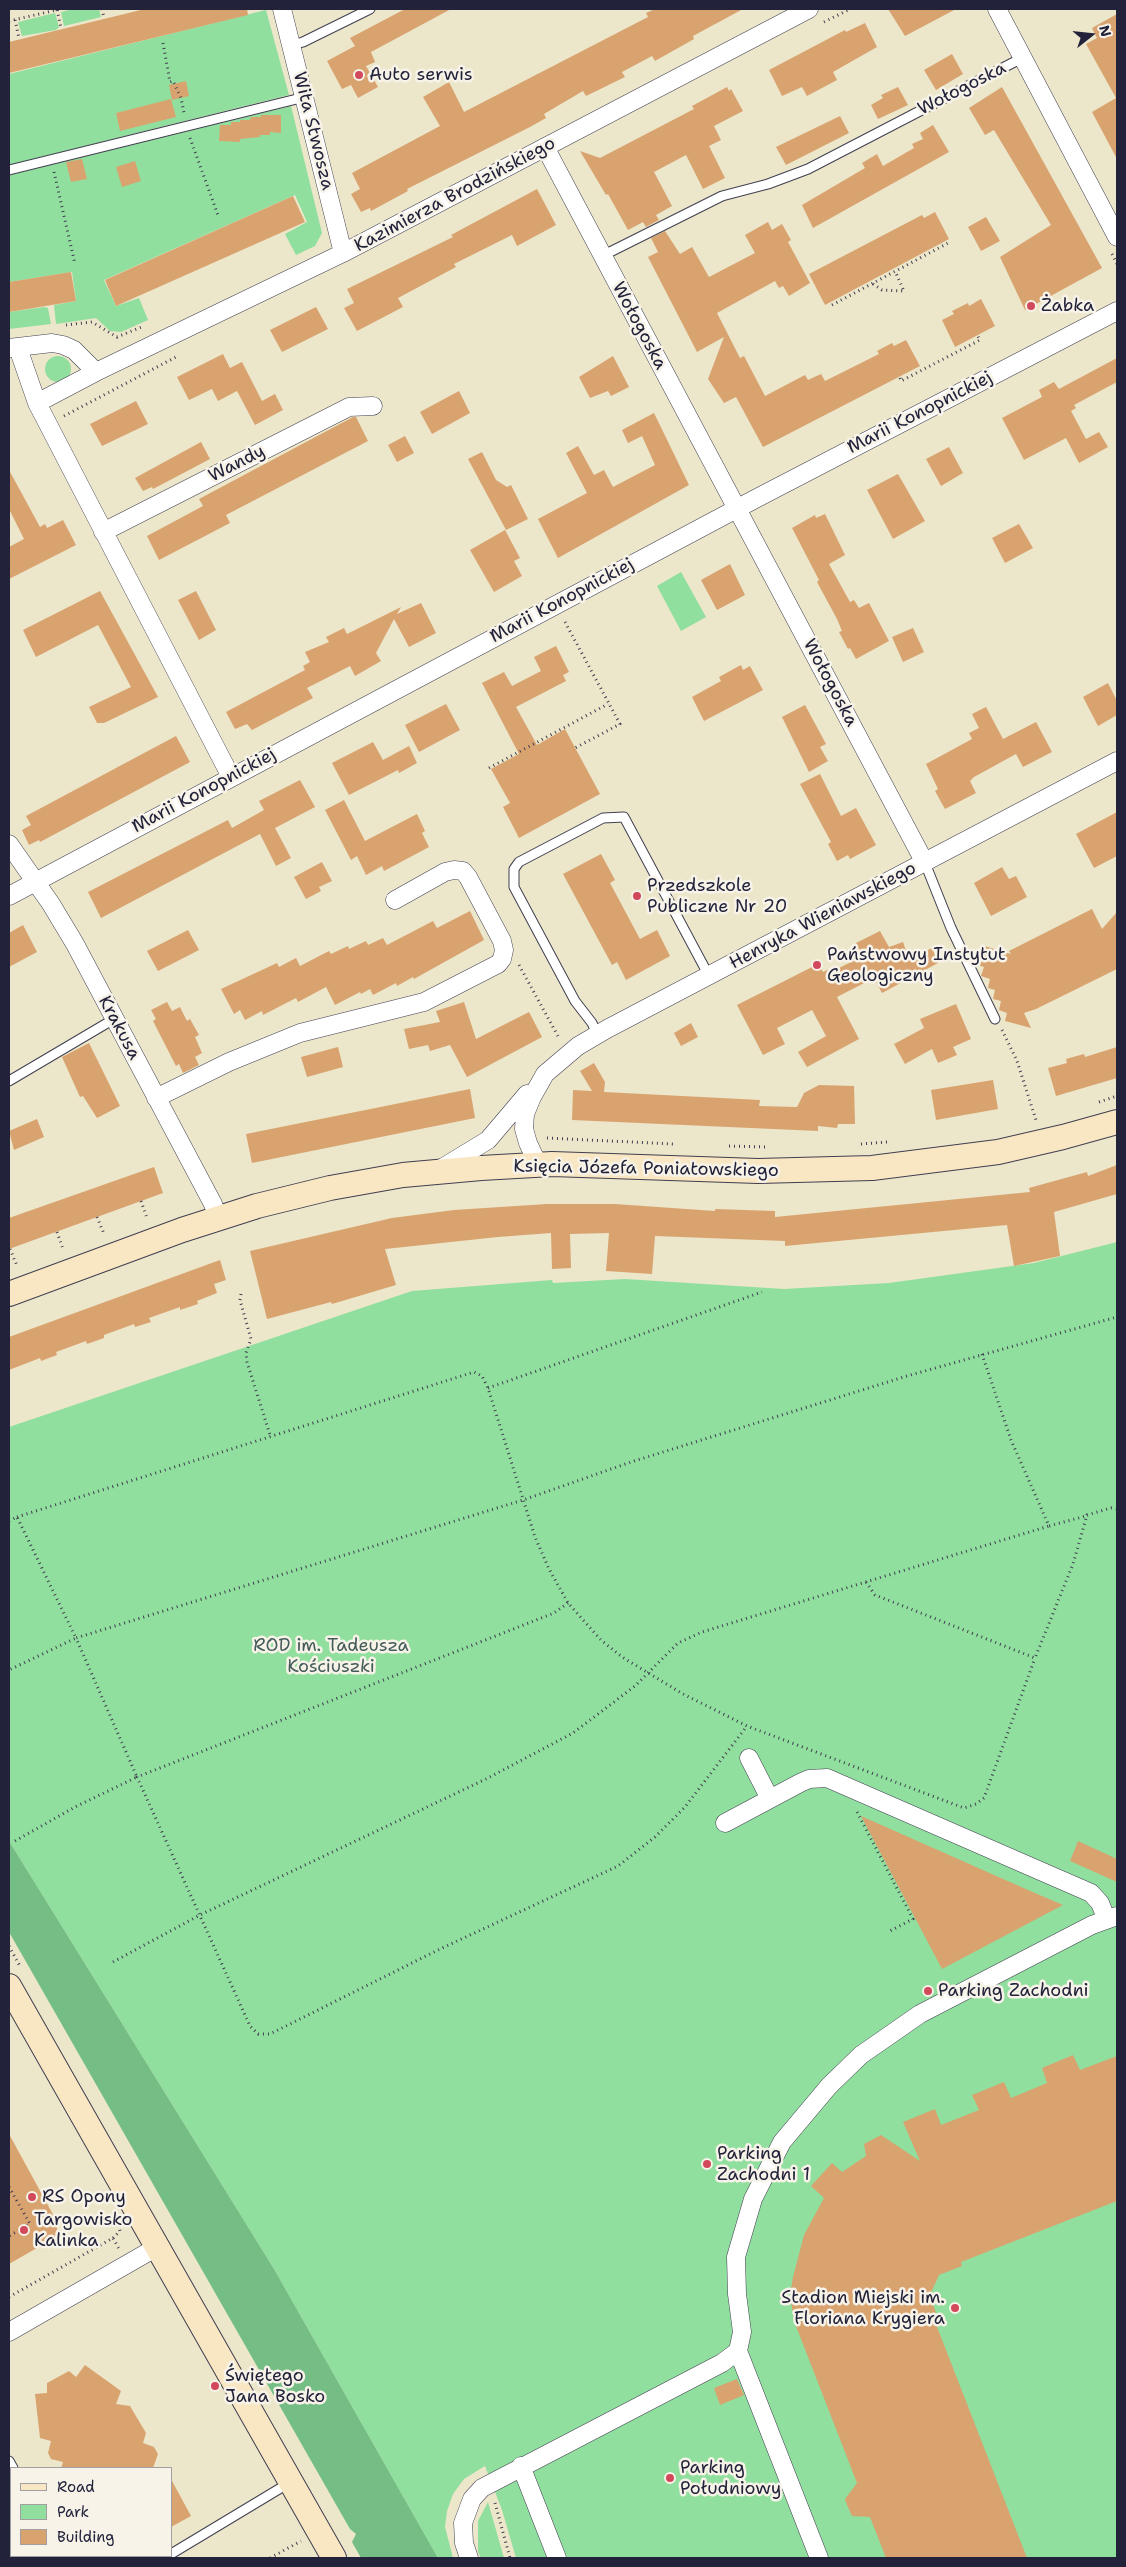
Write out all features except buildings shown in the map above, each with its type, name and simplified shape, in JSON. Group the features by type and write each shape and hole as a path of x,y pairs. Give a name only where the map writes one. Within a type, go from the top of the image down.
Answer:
{"street":[{"name":"Wita Stwosza","path":"282,9 344,253"},
{"name":"Kazimierza Brodzińskiego","path":"37,403 96,372 344,253 809,9"},
{"path":"997,9 1117,237"},
{"name":"Wołogoska","path":"545,147 925,864"},
{"name":"Marii Konopnickiej","path":"9,896 736,509 1117,311"},
{"path":"96,372 74,350 63,344 52,343 13,348 37,403 231,777"},
{"name":"Wandy","path":"103,532 349,407 374,406"},
{"name":"Henryka Wieniawskiego","path":"433,1172 460,1159 488,1140 557,1063 597,1034 925,864 1117,761"},
{"name":"Krakusa","path":"9,844 67,930 213,1204 218,1218"},
{"path":"156,1098 229,1062 300,1033 424,1002 498,964 504,953 502,941 468,877 463,872 454,870 445,872 395,900"},
{"name":"Henryka Wieniawskiego","path":"538,1084 524,1114 524,1129 531,1151 544,1165"},
{"name":"Księcia Józefa Poniatowskiego","path":"9,1294 218,1218 330,1188 433,1172 544,1165 604,1165 758,1171 872,1168 998,1152 1117,1122"},
{"path":"749,1758 770,1799"},
{"path":"469,2558 464,2543 463,2523 472,2499 488,2484 722,2363 738,2351 742,2341 742,2332 737,2294 736,2257 752,2199 782,2142 803,2114 829,2086 861,2055 896,2029 929,2010 1112,1917 1091,1893 827,1778 817,1778 800,1783 725,1823"},
{"path":"9,1986 334,2558"},
{"path":"9,2332 157,2247"},
{"path":"738,2351 819,2558"},
{"path":"521,2466 557,2558"}],"lane":[{"path":"292,45 304,42 370,9"},
{"name":"Wołogoska","path":"602,256 722,196 768,184 808,169 1022,58"},
{"path":"9,170 305,97"},
{"path":"597,1034 592,1022 575,1001 514,888 514,869 519,862 603,818 624,817 709,976"},
{"name":"Wołogoska","path":"925,864 951,928 995,1019"},
{"path":"9,1081 114,1019"},
{"path":"172,2554 292,2482"}],"path":[{"path":"9,22 59,9 61,28"},
{"path":"102,9 104,18"},
{"path":"15,20 19,38"},
{"path":"51,160 75,264"},
{"path":"832,305 950,242"},
{"path":"872,283 882,290 904,290 895,272"},
{"path":"64,325 92,322 117,337 151,323"},
{"path":"900,378 901,381 980,340 977,335"},
{"path":"58,419 182,354"},
{"path":"563,617 620,724 575,748"},
{"path":"489,768 608,704"},
{"path":"504,953 518,963 554,1032 562,1042"},
{"path":"995,1019 1017,1061 1036,1120"},
{"path":"1093,1104 1117,1096"},
{"path":"1026,1122 1044,1118"},
{"path":"540,1131 546,1138 679,1144"},
{"path":"853,1145 890,1142"},
{"path":"728,1146 777,1147"},
{"path":"141,1201 147,1218"},
{"path":"97,1217 104,1234"},
{"path":"57,1232 63,1249"},
{"path":"10,1249 17,1266"},
{"path":"488,1388 762,1292"},
{"path":"241,1294 240,1300 251,1339 246,1353 247,1362 270,1435"},
{"path":"9,1670 76,1638 523,1500 631,1462 982,1354 1117,1317"},
{"path":"982,1354 1011,1440 1049,1526"},
{"path":"9,1521 270,1435 474,1372 482,1376 488,1388 523,1500 549,1569 568,1603 601,1640 622,1657 647,1673 683,1694 747,1726 964,1808 976,1804 984,1798 1035,1658 1072,1564 1087,1516"},
{"path":"114,1962 200,1914 530,1757 573,1733 606,1710 678,1643 702,1632 1049,1526 1111,1508 1117,1508"},
{"path":"17,1517 76,1638 250,2026 258,2034 270,2034 438,1950 618,1866 655,1837 685,1807 747,1726"},
{"path":"866,1582 875,1595 1035,1658"},
{"path":"15,1841 137,1776 554,1613 568,1603"},
{"path":"848,1786 847,1793 913,1919 888,1932"},
{"path":"9,2187 30,2224 9,2236"},
{"path":"9,2297 113,2238 123,2256"},
{"path":"488,2484 510,2558"},
{"path":"270,2558 293,2546"}],"green space":[{"path":"73,9 99,9 101,17 64,26 61,12"},
{"path":"266,10 289,95 9,165 9,74"},
{"path":"55,13 59,27 56,30 22,36 18,22"},
{"path":"291,106 322,233 315,246 296,255 285,234 307,222 295,195 104,280 116,306 139,298 148,320 121,332 110,331 96,318 56,324 54,305 76,301 72,272 9,282 9,175"},
{"path":"48,308 51,324 9,329 9,312"},
{"path":"58,356 67,360 71,369 67,378 58,382 49,378 45,369 49,360"},
{"path":"681,572 706,617 681,631 657,586"},
{"name":"ROD im. Tadeusza Kościuszki","path":"1117,1242 1117,2558 516,2558 502,2510 485,2466 464,2479 453,2494 447,2511 445,2527 453,2558 438,2558 274,2269 9,1841 9,1427 412,1291 552,1280 553,1283 625,1279 784,1289 889,1283 1034,1263"},
{"path":"9,1841 274,2269 438,2558 361,2558 352,2542 356,2534 350,2529 9,1932"},
{"path":"488,2502 504,2558 481,2558 478,2552 478,2521"}],"place":[{"name":"Auto serwis","path":"359,75"},
{"name":"Żabka","path":"1031,306"},
{"name":"Przedszkole Publiczne Nr 20","path":"637,896"},
{"name":"Państwowy Instytut Geologiczny","path":"817,965"},
{"name":"Parking Zachodni","path":"928,1991"},
{"name":"Parking Zachodni 1","path":"707,2164"},
{"name":"RS Opony","path":"32,2197"},
{"name":"Targowisko Kalinka","path":"24,2230"},
{"name":"Stadion Miejski im. Floriana Krygiera","path":"955,2308"},
{"name":"Świętego Jana Bosko","path":"215,2386"},
{"name":"Parking Południowy","path":"670,2478"}]}
